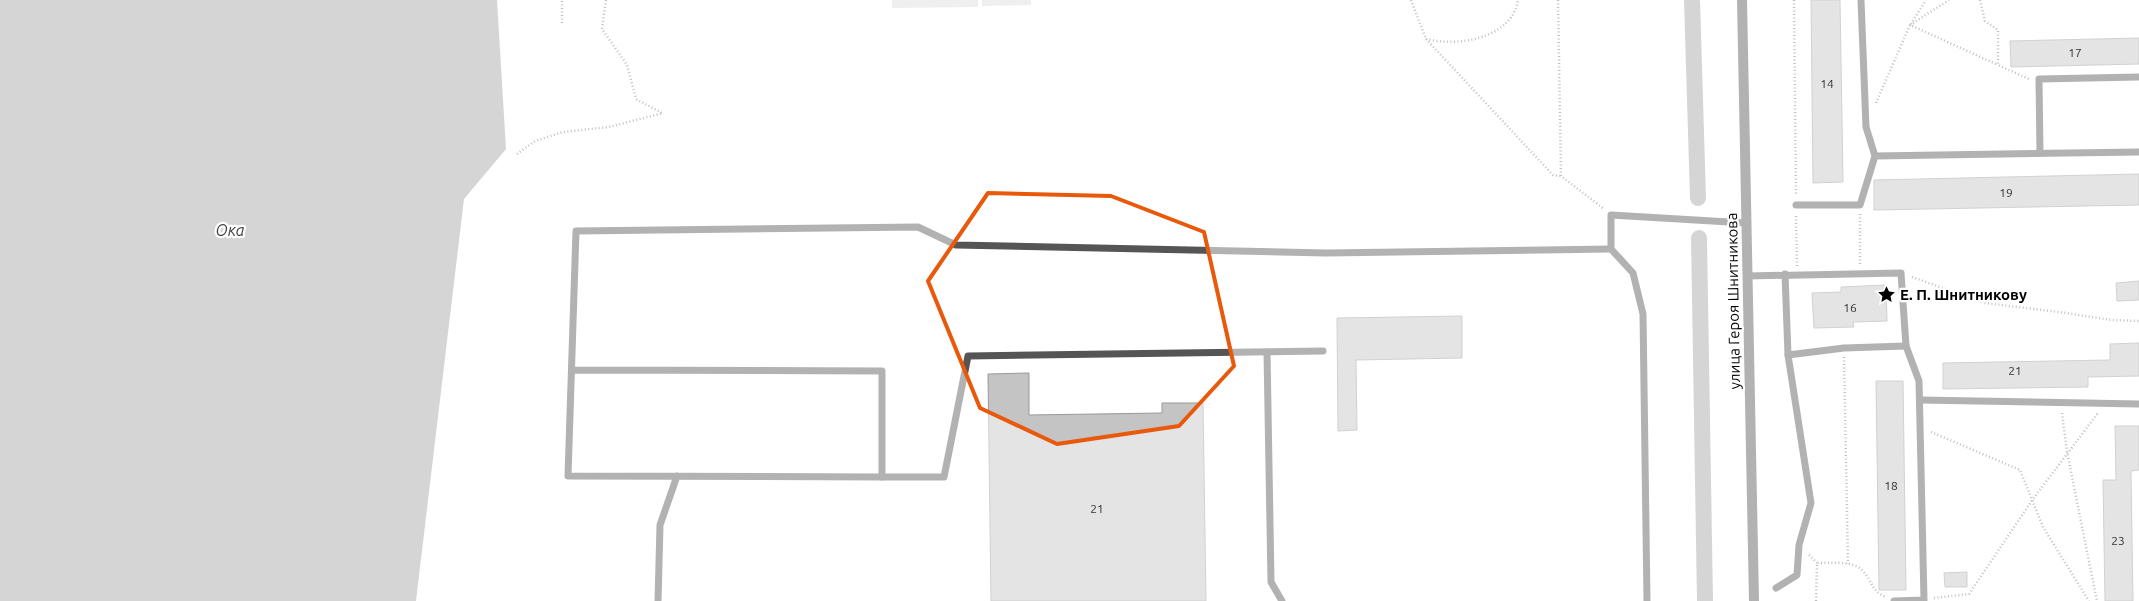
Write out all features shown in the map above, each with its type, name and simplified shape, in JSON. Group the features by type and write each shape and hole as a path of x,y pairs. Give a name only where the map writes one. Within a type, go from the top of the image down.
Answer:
{"street":[{"name":"улица Героя Шнитникова","path":"1742,0 1754,601"}],"lane":[{"path":"1796,205 1860,205 1875,156 1866,127 1861,0"},
{"path":"2040,153 2039,79 2139,77"},
{"path":"1875,156 2139,152"},
{"path":"1647,601 1643,314 1633,273 1611,249 1611,215 1746,223"},
{"path":"1323,351 968,356 944,477 568,476 576,231 918,227 956,245 1326,253 1611,249"},
{"path":"1748,276 1901,273 1906,346 1919,381 1924,600 1893,601"},
{"path":"1776,588 1797,575 1799,545 1811,503 1788,355 1785,274"},
{"path":"1788,355 1844,348 1906,346"},
{"path":"1267,352 1271,582 1282,601"},
{"path":"572,370 882,371 882,477"},
{"path":"1920,400 2139,404"},
{"path":"658,601 660,525 677,476"}],"path":[{"path":"562,0 562,23"},
{"path":"516,154 535,141 563,132 608,127 663,113 636,99 627,65 602,28 606,0"},
{"path":"1411,0 1426,39 1553,175 1561,176 1611,215"},
{"path":"1426,39 1448,42 1483,38 1505,25 1518,0"},
{"path":"1558,0 1561,176"},
{"path":"1794,0 1796,121"},
{"path":"1866,127 1910,25 1926,0"},
{"path":"1910,25 1948,0"},
{"path":"1980,0 1985,21 1998,30 1998,65"},
{"path":"1910,25 2030,80 2039,79"},
{"path":"1860,205 1860,274"},
{"path":"1901,273 1985,303 2112,320 2139,321"},
{"path":"1844,348 1848,564"},
{"path":"2060,402 2097,601"},
{"path":"1924,600 1969,594 2033,499 2105,404"},
{"path":"1920,427 2020,470 2043,528 2090,601"},
{"path":"1816,601 1817,563 1848,564 1862,570 1875,592 1893,601"}],"highlighted area":[{"path":"988,193 1111,196 1204,232 1234,366 1179,426 1057,444 980,408 928,281"}],"shaded area":[{"path":"892,0 978,0 978,7 892,8"},
{"path":"982,0 1031,0 1031,5 982,6"}],"water":[{"name":"Ока","path":"0,0 497,0 506,149 464,199 416,601 0,601"}],"building":[{"path":"1811,0 1840,0 1843,182 1813,183"},
{"path":"2139,38 2139,64 2011,67 2010,41"},
{"path":"2139,174 2139,205 1874,210 1874,180"},
{"path":"2139,281 2139,300 2117,301 2116,283"},
{"path":"1886,285 1887,321 1853,322 1854,327 1814,328 1812,293 1841,292 1841,287"},
{"path":"1462,316 1462,358 1356,360 1357,430 1338,431 1337,318"},
{"path":"2139,343 2139,376 2088,377 2088,387 1943,389 1943,363 2110,360 2110,344"},
{"path":"1029,373 1029,415 1162,413 1162,403 1203,403 1206,601 991,601 988,374"},
{"path":"1876,381 1903,381 1906,590 1879,590"},
{"path":"2115,426 2139,426 2139,470 2131,471 2133,601 2105,601 2103,480 2116,480"},
{"path":"1967,572 1967,587 1945,587 1944,573"}],"waterway":[{"path":"1692,0 1698,198"},
{"path":"1699,238 1705,601"}],"place":[{"name":"Е. П. Шнитникову","path":"1886,294"}]}
